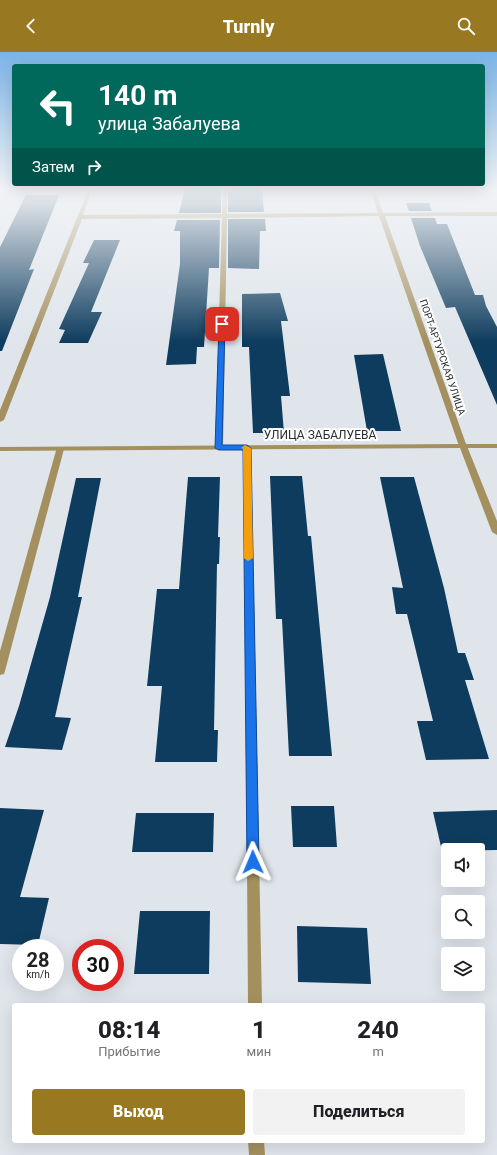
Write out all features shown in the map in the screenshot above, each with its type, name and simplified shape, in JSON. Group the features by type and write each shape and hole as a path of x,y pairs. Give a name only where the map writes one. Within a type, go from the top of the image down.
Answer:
{"street":[{"path":"0,420 71,239"},
{"path":"219,448 224,239"},
{"name":"ПОРТ-АРТУРСКАЯ УЛИЦА","path":"390,239 463,446 497,532"},
{"name":"УЛИЦА ЗАБАЛУЕВА","path":"0,449 497,446"},
{"path":"247,448 254,1003"},
{"path":"0,671 60,449"},
{"path":"256,1143 256,1155"}],"building":[{"path":"4,239 41,239 29,270 34,269 2,351 0,351 0,247"},
{"path":"180,239 220,239 219,268 209,268 204,347 197,347 196,364 166,365 180,264"},
{"path":"228,239 260,239 259,269 228,268"},
{"path":"418,239 453,239 475,295 483,295 486,306 497,327 497,405 455,307 446,308"},
{"path":"94,240 120,240 91,312 102,312 88,343 59,343 65,330 59,329 89,263 83,263"},
{"path":"280,293 288,321 281,321 290,396 281,396 284,433 253,433 249,347 242,347 242,294"},
{"path":"383,354 401,431 367,431 354,355"},
{"path":"270,476 302,476 308,536 311,536 332,756 289,756 282,619 276,619"},
{"path":"188,477 220,477 218,537 220,537 219,564 217,564 214,730 218,730 217,762 155,762 162,686 147,686 157,589 179,589"},
{"path":"380,477 414,477 444,588 458,653 465,653 474,680 465,680 489,759 426,760 417,721 433,721 407,614 396,614 392,587 403,588"},
{"path":"76,478 101,478 78,597 82,597 55,717 71,718 62,750 5,747 19,706 50,597"},
{"path":"291,806 334,806 337,847 293,847"},
{"path":"0,808 44,810 20,897 49,898 39,939 12,939 12,944 0,944"},
{"path":"497,810 497,850 485,850 485,843 441,843 441,847 433,812"},
{"path":"136,813 214,813 213,852 132,852"},
{"path":"140,911 210,911 209,974 134,974"},
{"path":"297,926 367,928 371,984 298,982"}],"slow traffic":[{"path":"245,448 247,448 248,558"}],"route":[{"path":"222,324 219,448 247,448 253,862"}]}
